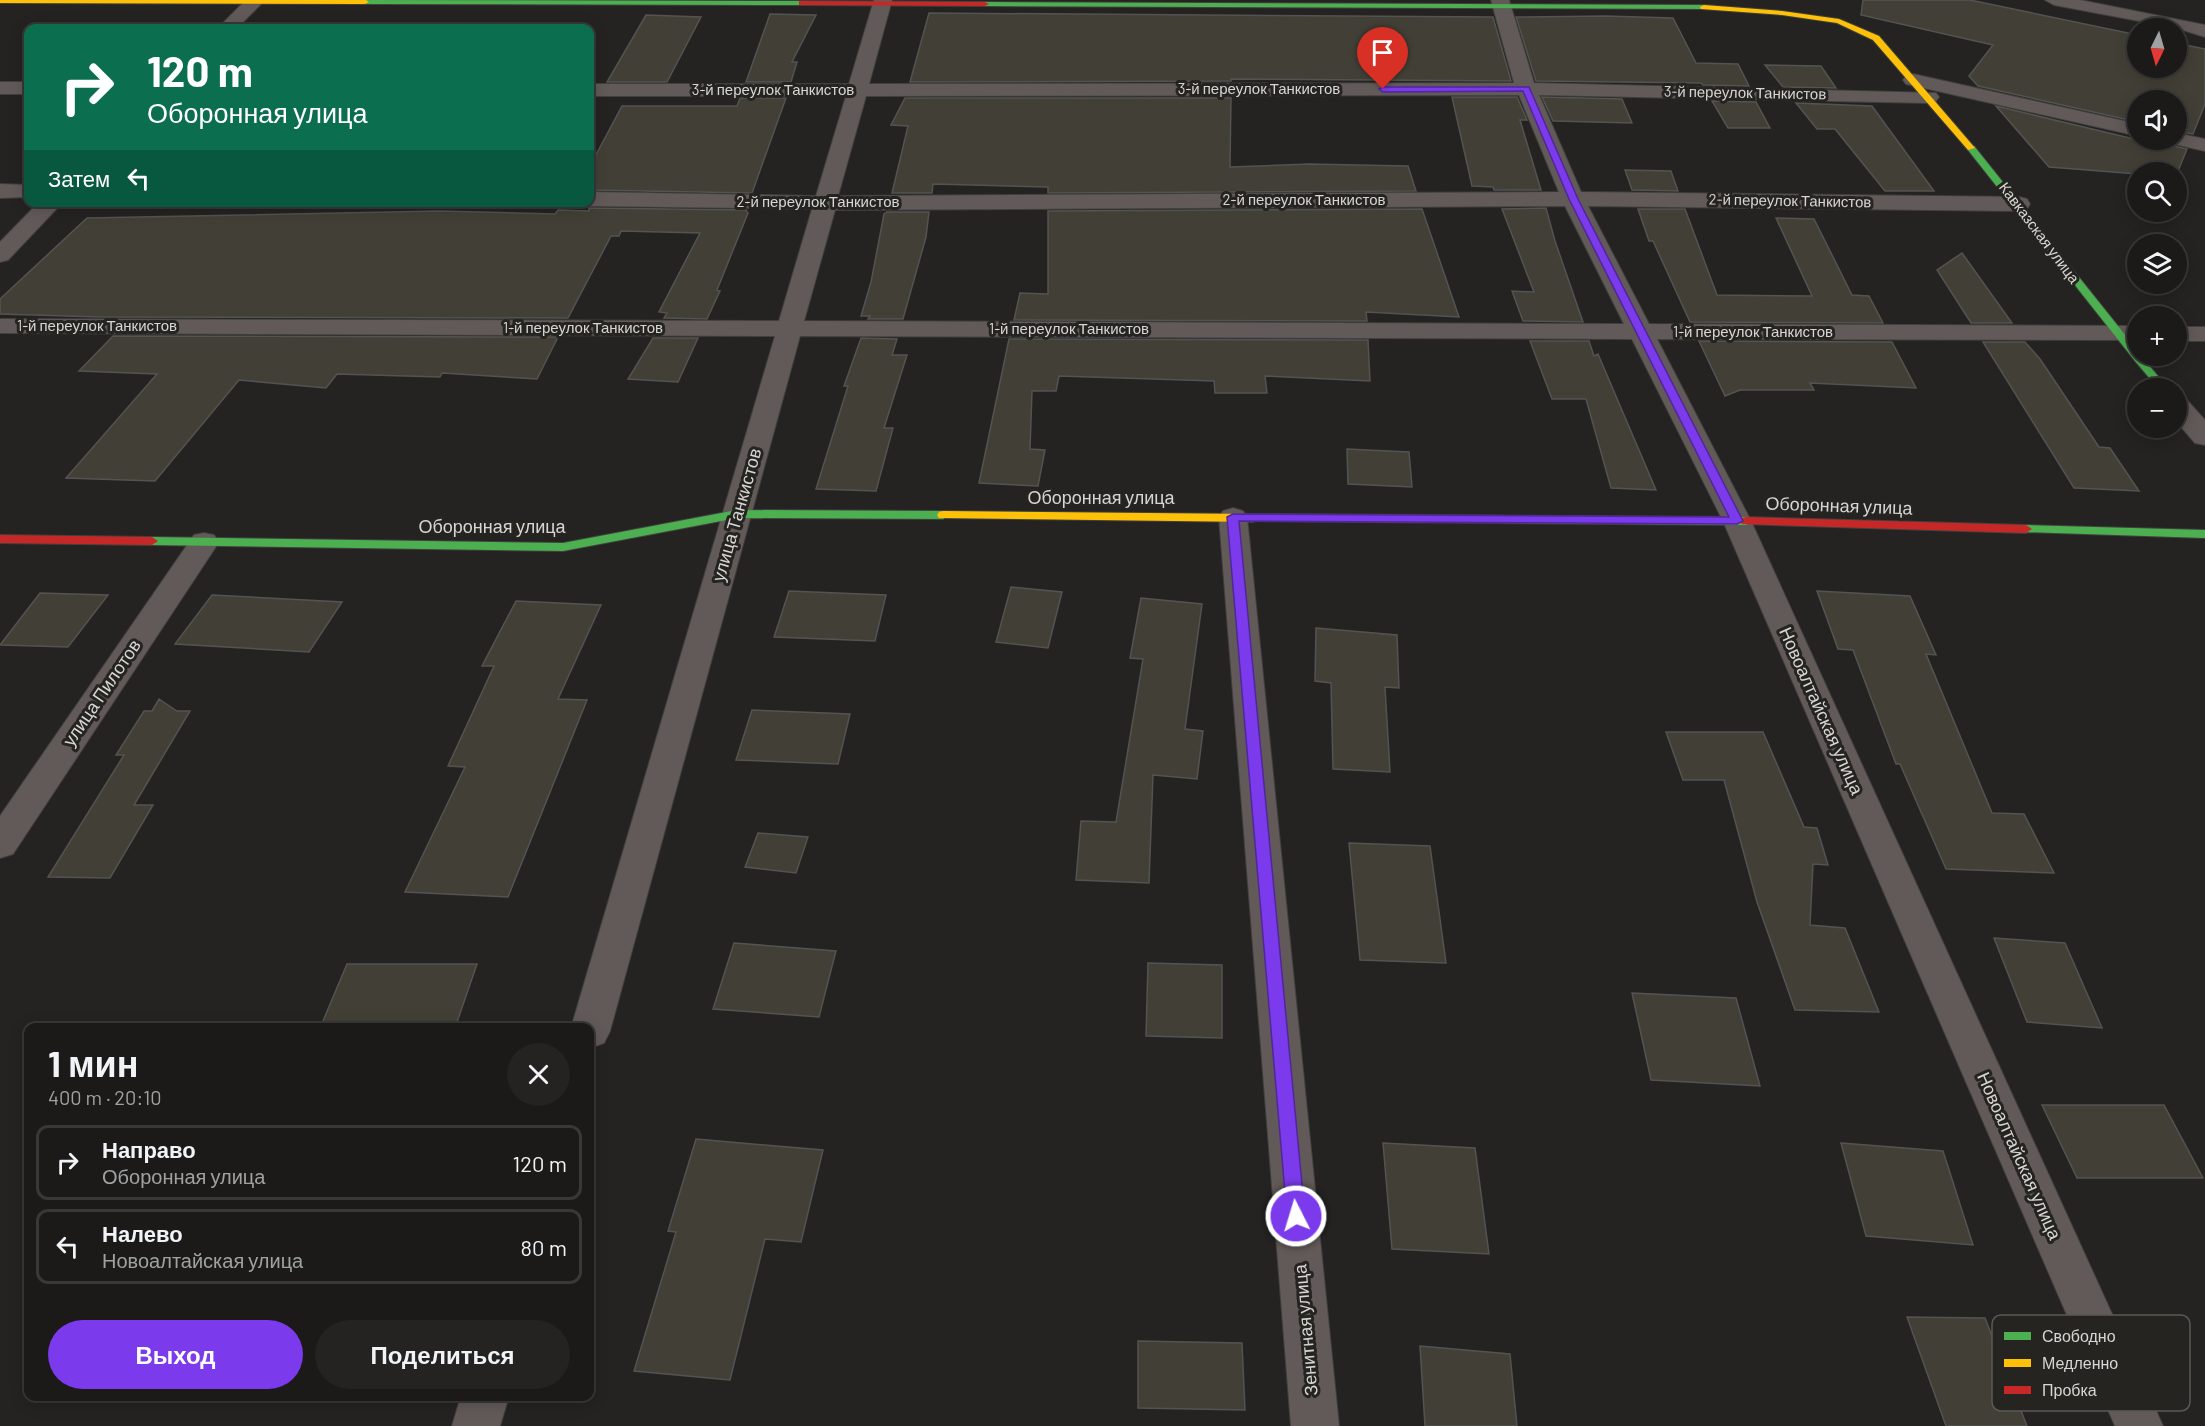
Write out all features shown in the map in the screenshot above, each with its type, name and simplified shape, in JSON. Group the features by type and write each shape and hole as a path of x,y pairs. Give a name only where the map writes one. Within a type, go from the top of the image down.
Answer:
{"street":[{"name":"Кавказская улица","path":"0,0 1501,2 1687,6 1782,13 1839,21 1876,38 1929,97 2126,333 2156,378"},
{"path":"2054,0 2205,30"},
{"name":"улица Танкистов","path":"592,1023 883,1"},
{"path":"231,24 255,2"},
{"name":"Новоалтайская улица","path":"1501,2 1526,89 1573,199 1737,521 2090,1315"},
{"path":"1913,80 2127,128"},
{"path":"0,88 24,88"},
{"name":"3-й переулок Танкистов","path":"594,90 1526,89 1929,97"},
{"path":"2187,141 2205,145"},
{"path":"0,191 24,191"},
{"name":"2-й переулок Танкистов","path":"594,199 825,203 1573,199 2019,204"},
{"path":"0,255 47,207"},
{"name":"1-й переулок Танкистов","path":"0,326 2126,333"},
{"path":"2187,334 2205,334"},
{"path":"2187,417 2205,437"},
{"name":"Оборонная улица","path":"0,539 563,547 737,514 1737,521 2205,534"},
{"name":"Зенитная улица","path":"1233,517 1315,1426"},
{"name":"улица Пилотов","path":"0,844 204,542"},
{"path":"476,1426 484,1401"},
{"name":"Новоалтайская улица","path":"2132,1411 2139,1426"}],"building":[{"path":"1863,0 1970,0 2127,33 2127,78 2187,78 2187,45 2205,49 2205,104 2193,134 2187,133 2187,90 2127,90 2127,120 1978,86 1969,76 1993,45 1861,15"},
{"path":"929,13 1493,17 1511,81 1231,79 1231,81 910,82"},
{"path":"770,14 816,15 792,62 797,62 791,82 746,82"},
{"path":"646,15 701,17 667,82 607,82"},
{"path":"1516,17 1673,18 1696,63 1738,64 1749,86 1703,85 1701,83 1536,81"},
{"path":"1765,65 1821,66 1836,88 1783,87"},
{"path":"1452,97 1517,97 1527,120 1520,120 1541,190 1494,190 1493,187 1472,186"},
{"path":"1542,97 1622,99 1632,123 1553,121"},
{"path":"740,98 786,98 752,193 594,190 594,158 622,106 737,106"},
{"path":"905,98 1231,98 1230,167 1309,164 1408,166 1416,191 1048,193 1048,187 933,184 932,193 892,193 908,126 891,125"},
{"path":"1712,101 1756,102 1770,128 1728,128"},
{"path":"1796,103 1872,106 1934,191 1885,191 1835,129 1817,129"},
{"path":"1996,106 2127,137 2127,150 2187,150 2182,162 2127,162 2127,173 2049,167"},
{"path":"1625,170 1671,171 1678,191 1632,190"},
{"path":"589,208 746,210 748,213 717,290 720,291 707,319 664,318 667,313 659,312 700,233 621,231 619,236 611,236 568,318 99,317 0,314 0,299 87,218 439,211 555,214 558,210 589,211"},
{"path":"1546,208 1583,322 1523,321 1512,291 1534,292 1502,209"},
{"path":"1422,209 1459,317 1366,312 1367,321 1014,320 1020,293 1048,294 1048,211"},
{"path":"1638,209 1685,209 1717,295 1812,296 1776,218 1814,219 1852,295 1869,296 1883,323 1690,322 1653,241 1649,241"},
{"path":"887,212 929,212 926,237 903,319 868,319 870,316 861,316 871,282 884,214"},
{"path":"1962,253 2012,323 1971,323 1937,270"},
{"path":"113,336 558,337 537,379 442,373 440,377 337,374 326,388 239,380 155,481 66,478 157,374 79,371"},
{"path":"653,338 698,338 678,382 628,379"},
{"path":"861,338 897,339 892,355 907,355 884,428 893,428 876,491 816,489 848,386 844,386"},
{"path":"1009,339 1368,340 1370,381 1265,376 1267,393 1215,393 1214,381 1059,376 1056,391 1032,391 1030,449 1045,450 1038,486 979,483"},
{"path":"1530,341 1589,341 1594,356 1598,354 1656,490 1611,488 1586,399 1552,399"},
{"path":"1699,341 1892,342 1916,388 1810,383 1814,390 1740,390 1725,396"},
{"path":"1983,342 2025,342 2040,359 2099,447 2110,448 2139,491 2074,488"},
{"path":"1347,449 1409,452 1412,487 1348,484"},
{"path":"1011,587 1062,592 1048,648 996,642"},
{"path":"789,591 886,595 875,641 774,637"},
{"path":"1817,591 1910,596 1936,655 1926,654 1992,813 2024,814 2054,873 1946,869 1900,764 1896,764 1853,650 1838,649"},
{"path":"40,593 108,595 68,647 0,645"},
{"path":"212,595 342,602 309,652 175,644"},
{"path":"1141,598 1202,604 1185,729 1203,731 1197,779 1153,775 1149,883 1076,880 1081,821 1116,822 1143,659 1130,658"},
{"path":"516,601 601,605 558,699 587,700 508,897 405,892 465,767 448,766 494,666 482,666"},
{"path":"1316,628 1397,635 1399,688 1385,687 1390,772 1333,769 1331,683 1315,681"},
{"path":"159,699 177,711 190,711 134,805 153,805 110,878 48,877 124,755 116,755 144,711 152,711"},
{"path":"752,710 850,714 838,764 736,760"},
{"path":"1666,732 1763,732 1804,827 1817,828 1828,865 1813,864 1810,925 1845,928 1879,1012 1795,1010 1757,902 1724,780 1683,780"},
{"path":"758,833 808,837 796,873 745,867"},
{"path":"1349,843 1430,846 1446,963 1360,960"},
{"path":"1994,938 2065,943 2102,1028 2027,1022"},
{"path":"734,943 836,951 819,1017 713,1009"},
{"path":"1148,963 1222,965 1222,1038 1146,1036"},
{"path":"347,964 477,964 457,1023 322,1023"},
{"path":"1632,993 1736,998 1760,1086 1651,1080"},
{"path":"2042,1105 2164,1105 2203,1178 2077,1178"},
{"path":"696,1139 823,1150 801,1242 765,1239 730,1380 634,1371 676,1232 668,1231"},
{"path":"1383,1143 1475,1148 1489,1254 1392,1249"},
{"path":"1841,1143 1943,1151 1973,1245 1866,1236"},
{"path":"1907,1317 1985,1318 1992,1336 1992,1411 2021,1411 2027,1426 1946,1426"},
{"path":"1138,1341 1242,1343 1245,1410 1138,1408"},
{"path":"1420,1346 1510,1354 1517,1426 1425,1426"}],"traffic: fast":[{"path":"365,2 802,3"},
{"path":"985,4 1704,7"},
{"path":"1971,148 2155,378"},
{"path":"152,541 563,547 737,514 943,515"},
{"path":"1253,518 1746,521"},
{"path":"2026,529 2205,534"}],"traffic: slow":[{"path":"0,1 365,2"},
{"path":"1704,7 1782,13 1839,21 1876,38 1971,148"},
{"path":"943,515 1253,518"}],"traffic: jam":[{"path":"802,3 985,4"},
{"path":"1746,521 2026,529"},
{"path":"0,539 152,541"}],"route":[{"path":"1296,1216 1233,517 1737,521 1573,199 1526,89 1383,89"}]}
